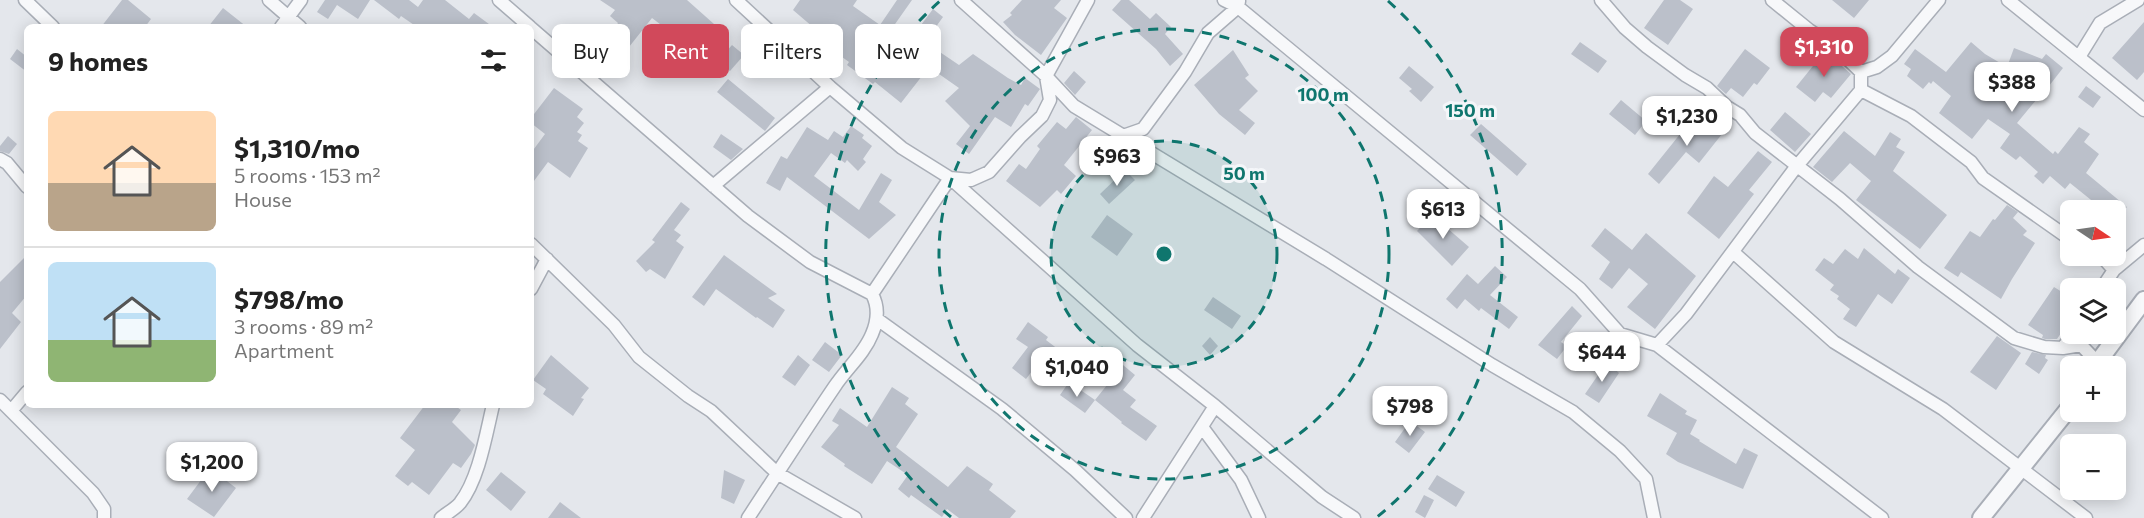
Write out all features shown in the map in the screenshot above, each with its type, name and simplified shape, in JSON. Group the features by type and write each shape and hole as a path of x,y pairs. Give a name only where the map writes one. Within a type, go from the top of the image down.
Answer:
{"street":[{"path":"25,0 50,24"},
{"path":"269,0 285,22 301,0"},
{"path":"499,0 527,24"},
{"path":"736,0 830,87 902,148 950,178 1091,306 1182,382 1215,406 1322,497 1354,518"},
{"path":"961,0 1046,76 1074,106 1326,259 1492,365 1573,412 1620,451 1646,479 1654,518"},
{"path":"950,178 971,180 989,172 1042,116 1050,100 1046,76 1088,0"},
{"path":"1224,0 1238,4 1580,289 1620,334 1657,345 1882,518"},
{"path":"1601,0 1625,28 1647,47 1707,88 1727,107 1740,115 1755,133 1840,199 1918,267 2014,338 2044,347 2063,348 2080,345 2089,356"},
{"path":"1657,345 1686,314 1796,167 1861,90 1861,72 1835,47 1809,30 1772,0"},
{"path":"1861,72 1877,67 1892,56 1939,0"},
{"path":"2008,0 2144,110"},
{"path":"2079,57 2100,23 2138,0"},
{"path":"1124,136 1143,129 1185,72 1208,33 1238,4"},
{"path":"534,30 748,216 810,262 872,294 877,302 877,319 872,336 859,357 836,384 748,518"},
{"path":"713,186 830,87"},
{"path":"1861,90 1911,116 1971,162 1983,178 2060,232"},
{"path":"0,159 7,163 24,183"},
{"path":"872,294 950,178"},
{"path":"2109,278 2114,270 2144,245"},
{"path":"534,247 614,326 639,357 688,396 711,411 777,473 855,518"},
{"path":"1732,252 1834,342 1943,409 2086,518"},
{"path":"534,283 547,259"},
{"path":"2110,266 2114,270"},
{"path":"2102,356 2144,300"},
{"path":"877,319 1002,409 1075,470 1126,518"},
{"path":"2063,348 2066,344"},
{"path":"11,411 24,396"},
{"path":"0,400 81,480 104,514 115,518"},
{"path":"1143,518 1215,406"},
{"path":"441,518 460,503 473,478 483,450 491,408"},
{"path":"1981,518 2060,419"},
{"path":"1202,427 1241,480 1259,518"}],"building":[{"path":"122,0 128,0 151,19 147,24 103,24"},
{"path":"325,0 370,0 358,19 337,5 328,19 317,12"},
{"path":"374,0 409,0 418,7 423,0 445,0 469,19 474,13 489,24 413,24 401,16 399,19"},
{"path":"600,0 687,0 714,24 660,24 652,18 647,24 642,24 642,31 630,46 630,24 617,24 610,16 615,10"},
{"path":"800,0 857,0 853,6 879,24 855,24 855,71 847,65 849,62 843,58 843,24 809,24 793,10"},
{"path":"897,0 912,0 895,24 881,24"},
{"path":"1022,0 1061,0 1054,8 1067,18 1041,55 1015,35 1003,22 1012,15 1010,13"},
{"path":"1121,0 1129,0 1150,19 1156,13 1171,27 1165,34 1183,54 1170,66 1156,49 1112,10"},
{"path":"1664,0 1680,0 1693,9 1668,45 1644,28"},
{"path":"1832,0 1869,0 1854,18"},
{"path":"223,8 243,24 210,24"},
{"path":"933,9 943,17 938,24 922,24"},
{"path":"2144,22 2144,72 2137,80 2112,58"},
{"path":"1580,42 1607,61 1598,73 1571,54"},
{"path":"1971,42 1985,54 2007,67 2014,48 2042,59 2046,54 2063,68 2017,123 2053,154 2055,151 2058,154 2079,127 2090,134 2084,142 2099,154 2086,173 2119,200 2091,200 2070,183 2065,189 2050,176 2043,184 2034,176 2038,172 2020,156 2016,160 2000,148 2010,134 1988,119 1972,139 1939,113 1951,96 1933,81 1923,89 1907,76 1911,69 1904,64 1915,49 1946,72"},
{"path":"732,45 741,52 741,58 730,71 729,48"},
{"path":"17,49 24,55 24,70 10,59"},
{"path":"1745,49 1770,68 1757,85 1754,83 1743,97 1731,88 1726,94 1717,86"},
{"path":"1233,50 1249,75 1245,78 1258,91 1239,110 1255,123 1245,135 1219,114 1194,85"},
{"path":"1825,51 1851,74 1831,98 1823,92 1815,102 1796,87"},
{"path":"941,53 959,65 973,54 1021,85 1025,78 1040,89 1028,106 1025,104 1011,127 995,117 969,154 956,144 970,126 945,101 959,88 941,75"},
{"path":"1409,66 1434,87 1421,102 1409,91 1412,89 1399,78"},
{"path":"1074,71 1086,82 1075,95 1064,83"},
{"path":"865,78 920,78 901,103 875,82 873,84"},
{"path":"728,79 775,118 765,131 717,92"},
{"path":"2086,86 2101,97 2093,108 2078,97"},
{"path":"554,88 583,109 577,117 584,123 577,132 582,135 578,141 588,148 570,178 548,162 534,181 534,149 545,134 534,125 534,114"},
{"path":"1621,100 1646,121 1635,135 1609,114"},
{"path":"1785,112 1811,134 1795,152 1770,130"},
{"path":"1697,113 1722,134 1699,163 1686,152 1659,184 1648,174"},
{"path":"1076,117 1092,130 1064,165 1076,176 1061,194 1057,190 1040,207 1006,181 1019,164 1026,169 1040,149 1037,146 1057,122 1066,129"},
{"path":"1481,124 1527,164 1517,176 1470,135"},
{"path":"851,126 864,135 862,138 872,146 863,159 866,162 858,171 847,160 845,163 831,153 814,176 859,210 881,173 892,180 879,202 896,215 869,239 787,177 780,191 766,183 781,156 787,159 807,127 828,140 834,131 843,137"},
{"path":"1844,131 1875,156 1890,132 1901,139 1896,147 1905,152 1893,171 1947,215 1920,249 1856,200 1871,181 1850,163 1832,182 1813,167"},
{"path":"721,134 743,149 731,160 713,147"},
{"path":"8,136 17,144 9,154 0,151 0,146"},
{"path":"1758,151 1772,162 1749,190 1754,194 1719,239 1687,213 1714,176 1728,187"},
{"path":"1125,170 1135,180 1109,204 1100,194"},
{"path":"681,202 690,209 674,230 681,235 676,241 684,247 665,279 650,269 646,272 636,261 655,242 652,240"},
{"path":"2007,205 2018,212 2013,218 2027,231 2023,235 2035,243 2001,299 1961,272 1958,277 1944,268 1970,231 1980,237"},
{"path":"1107,215 1133,234 1117,256 1091,237"},
{"path":"1432,215 1469,247 1452,266 1417,231"},
{"path":"1605,228 1632,250 1646,233 1696,276 1655,329 1627,307 1648,284 1629,268 1612,289 1599,279 1610,262 1591,246"},
{"path":"1864,248 1895,274 1898,269 1910,278 1892,304 1878,294 1856,327 1843,319 1850,309 1837,299 1839,296 1830,290 1834,285 1815,270 1824,258 1833,264 1845,249 1858,259"},
{"path":"724,255 777,294 768,298 785,310 773,328 716,289 704,306 692,297"},
{"path":"24,258 24,299 12,313 21,322 0,349 0,282"},
{"path":"1495,266 1507,277 1490,295 1518,317 1509,329 1481,308 1479,311 1465,299 1457,309 1446,299 1467,274 1478,284"},
{"path":"2054,287 2060,291 2060,335 2057,339 2042,338 2043,335 2028,325"},
{"path":"1213,297 1241,316 1232,329 1204,310"},
{"path":"1572,306 1582,316 1561,342 1567,346 1557,359 1538,345"},
{"path":"1028,322 1048,337 1046,340 1080,366 1070,379 1042,358 1026,379 1012,368 1028,347 1016,339"},
{"path":"1997,336 2021,353 1996,390 1970,372"},
{"path":"1210,337 1218,346 1210,355 1202,346"},
{"path":"825,342 842,355 829,372 812,360"},
{"path":"2032,352 2046,355 2045,358 2048,360 2039,374 2025,364"},
{"path":"551,355 589,388 581,398 584,399 573,416 543,394 546,389 534,379"},
{"path":"798,355 810,365 795,386 782,377"},
{"path":"1607,362 1619,373 1599,403 1585,394"},
{"path":"1123,365 1135,375 1123,390 1136,400 1130,407 1157,426 1146,441 1095,400"},
{"path":"1069,382 1095,400 1085,413 1060,395"},
{"path":"892,387 909,398 905,404 918,414 896,447 948,487 967,466 993,484 989,490 1016,511 1010,518 959,518 947,509 942,517 911,495 909,498 898,489 908,475 887,461 872,484 844,466 845,464 821,447 839,425 832,421 840,408 867,427"},
{"path":"1660,393 1687,411 1685,414 1697,420 1690,434 1699,441 1736,464 1744,448 1758,455 1743,489 1678,462 1666,454 1677,433 1647,416"},
{"path":"423,408 458,408 461,410 452,422 475,445 461,468 453,463 429,495 412,482 408,486 395,476 415,450 400,438"},
{"path":"1410,421 1425,432 1409,453 1395,442"},
{"path":"210,468 236,488 214,517 187,499"},
{"path":"724,470 745,480 734,504 721,498"},
{"path":"501,472 526,492 511,511 486,490"},
{"path":"1437,475 1465,492 1456,507 1428,489"},
{"path":"1424,495 1434,500 1425,518 1415,512"},
{"path":"560,502 581,518 548,518"}]}
